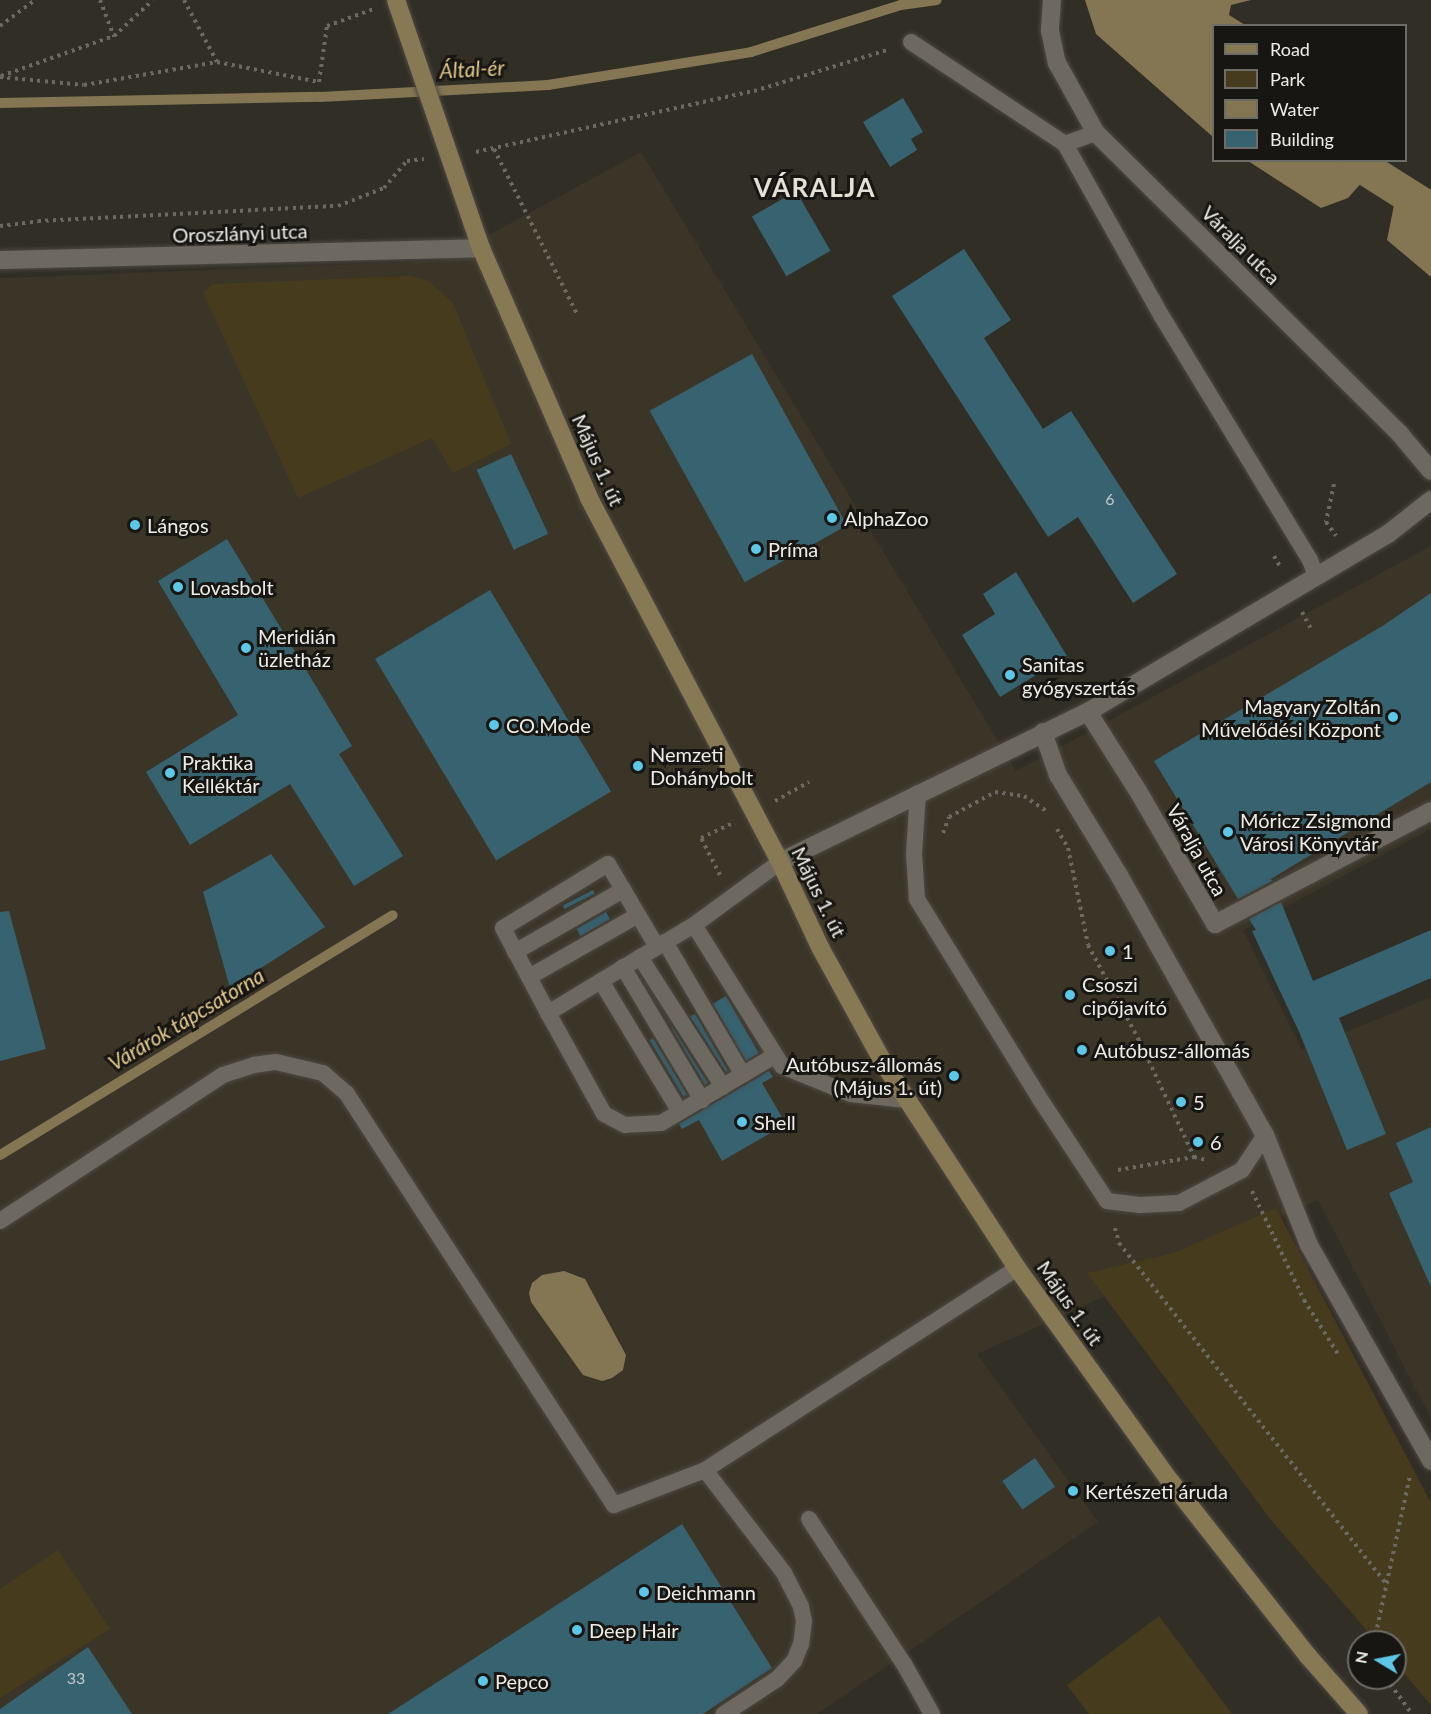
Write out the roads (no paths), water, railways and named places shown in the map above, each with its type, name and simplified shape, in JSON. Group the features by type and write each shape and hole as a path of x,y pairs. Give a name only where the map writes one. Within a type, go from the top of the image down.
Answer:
{"main road":[{"name":"Május 1. út","path":"396,1 481,248 589,498 780,862 821,949 907,1101 1017,1268 1171,1482 1308,1656 1359,1714"}],"street":[{"name":"Váralja utca","path":"1052,0 1050,32 1057,63 1096,133 1400,434 1431,471"},
{"name":"Oroszlányi utca","path":"0,260 481,248"},
{"path":"780,862 1042,732 1088,712 1388,534 1431,500"},
{"name":"Váralja utca","path":"1088,712 1138,791 1215,924 1431,811"},
{"path":"1042,732 1058,775 1120,877 1264,1135 1309,1245 1431,1461"}],"lane":[{"path":"911,42 1065,144 1161,315 1310,560 1316,576"},
{"path":"1065,144 1096,133"},
{"path":"918,793 914,855 917,900 1042,1102 1107,1201 1140,1205 1179,1203 1242,1170 1264,1135"},
{"path":"548,1013 694,925 780,862"},
{"path":"743,1075 661,945 638,915 608,864 503,928 604,1114 625,1125 647,1126 661,1123 702,1100 723,1087 743,1075 774,1056"},
{"path":"515,952 623,890"},
{"path":"529,978 638,915"},
{"path":"694,925 782,1066 851,1094 907,1101"},
{"path":"640,957 723,1087"},
{"path":"623,967 702,1100"},
{"path":"601,981 680,1112"},
{"path":"0,1221 223,1075 254,1065 276,1062 323,1073 347,1094 614,1505 705,1470 1017,1268"},
{"path":"705,1470 784,1573 801,1606 804,1621 801,1644 794,1661 777,1679 724,1714"},
{"path":"809,1519 904,1664 932,1714"}],"water":[{"path":"1085,0 1251,0 1231,5 1229,15 1243,24 1212,24 1212,136 1096,34"},
{"path":"1250,162 1376,162 1371,172 1348,198 1321,208"},
{"path":"1395,200 1431,223 1431,277 1387,240"},
{"path":"564,1271 585,1279 626,1355 623,1370 612,1378 602,1381 583,1375 531,1302 529,1293 532,1283 542,1275"}],"waterway":[{"name":"Által-ér","path":"0,103 320,97 548,85 751,52 901,5 937,0"},
{"path":"1355,162 1431,210"},
{"name":"Várárok tápcsatorna","path":"0,1155 393,915"}],"place":[{"name":"AlphaZoo","path":"832,518"},
{"name":"Lángos","path":"135,525"},
{"name":"Príma","path":"756,549"},
{"name":"Lovasbolt","path":"178,587"},
{"name":"Meridián üzletház","path":"246,648"},
{"name":"Sanitas gyógyszertás","path":"1010,675"},
{"name":"Magyary Zoltán Művelődési Központ","path":"1393,717"},
{"name":"CO.Mode","path":"494,725"},
{"name":"Nemzeti Dohánybolt","path":"638,766"},
{"name":"Praktika Kelléktár","path":"170,773"},
{"name":"Móricz Zsigmond Városi Könyvtár","path":"1228,832"},
{"name":"1","path":"1110,951"},
{"name":"Csoszi cipőjavító","path":"1070,995"},
{"name":"Autóbusz-állomás","path":"1082,1050"},
{"name":"Autóbusz-állomás (Május 1. út)","path":"954,1076"},
{"name":"5","path":"1181,1102"},
{"name":"Shell","path":"742,1122"},
{"name":"6","path":"1198,1142"},
{"name":"Kertészeti áruda","path":"1073,1491"},
{"name":"Deichmann","path":"644,1592"},
{"name":"Deep Hair","path":"577,1630"},
{"name":"Pepco","path":"483,1681"}],"district":[{"name":"VÁRALJA","path":"815,188"}]}
